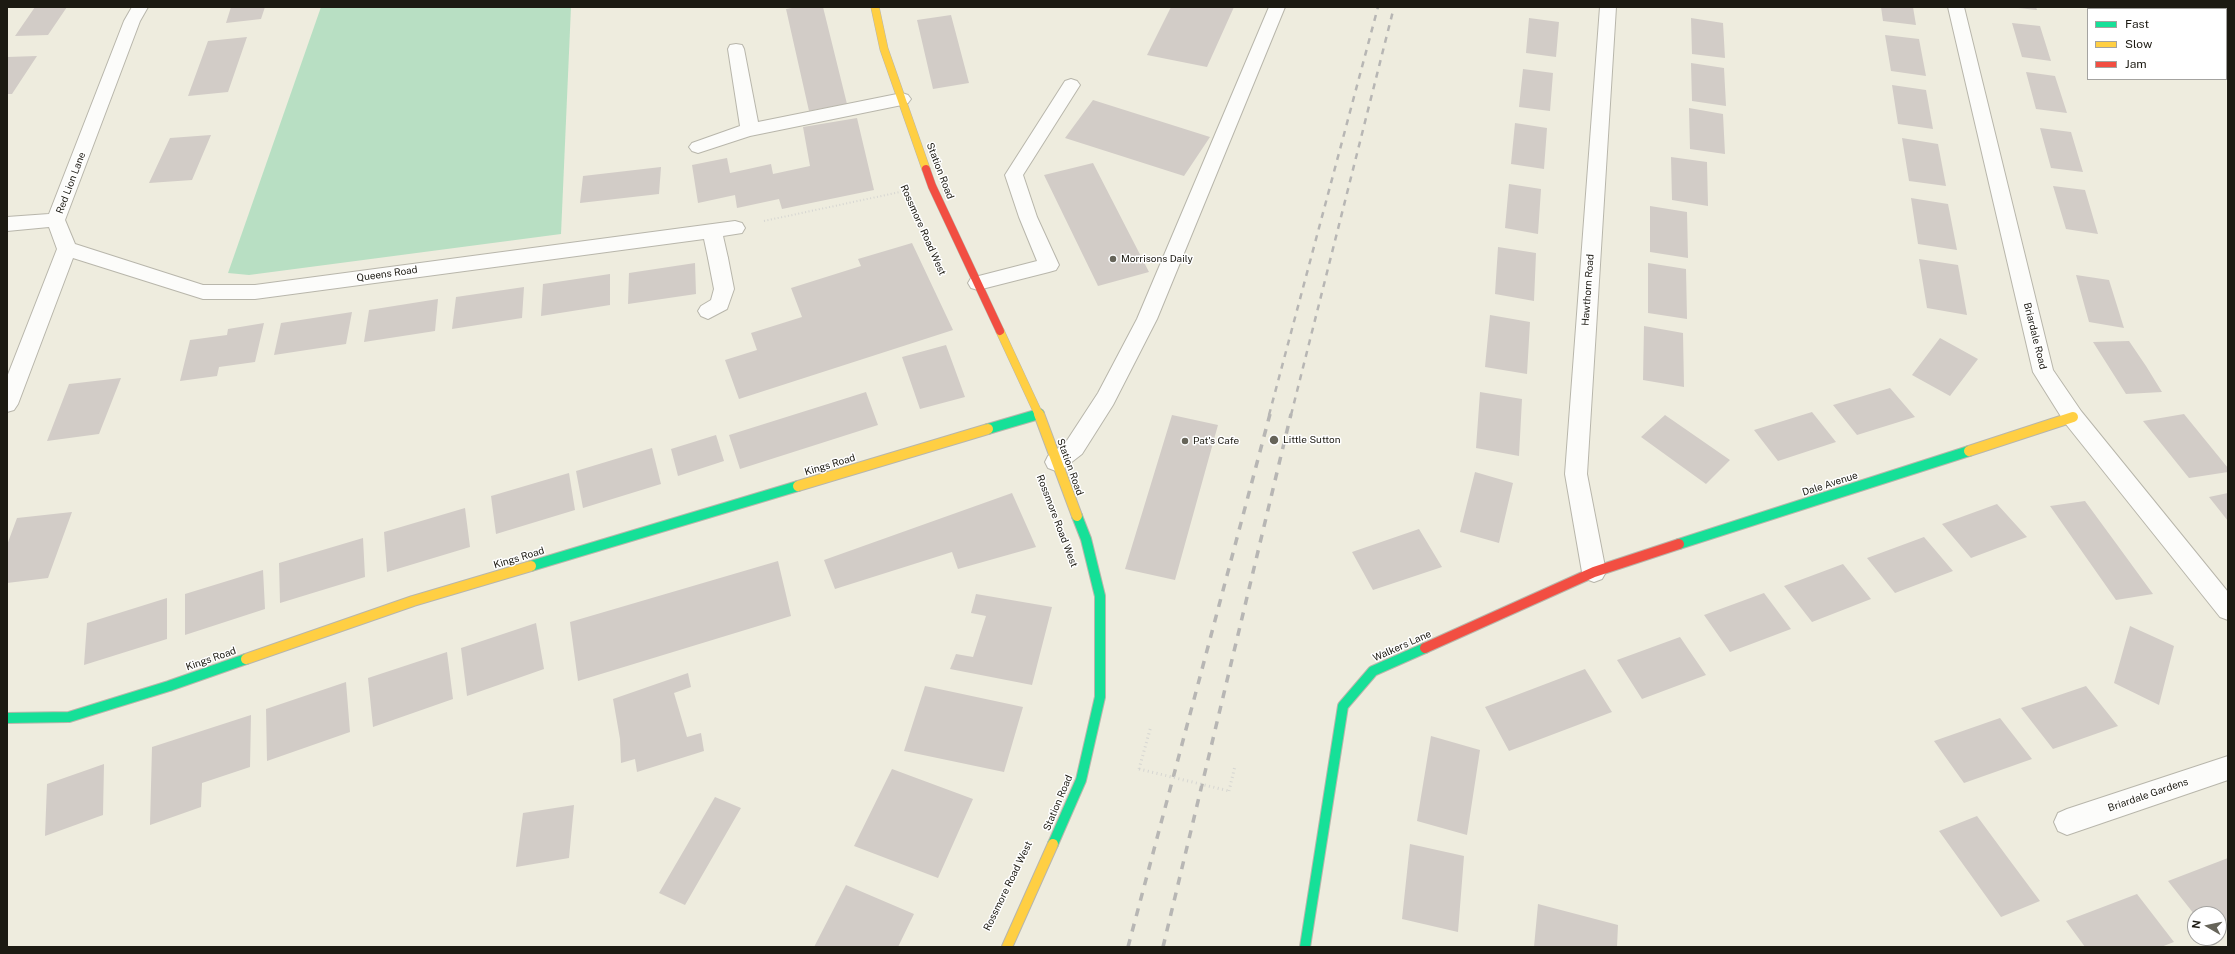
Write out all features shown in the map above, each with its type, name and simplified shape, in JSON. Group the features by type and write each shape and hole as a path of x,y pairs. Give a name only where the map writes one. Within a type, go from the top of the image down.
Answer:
{"street":[{"name":"Red Lion Lane","path":"66,249 56,220 132,20 140,7"},
{"name":"Station Road","path":"875,7 884,49 932,186 1039,414 1086,539 1100,596 1100,697 1081,780 1007,947"},
{"path":"1056,462 1074,448 1106,399 1147,319 1276,7"},
{"name":"Hawthorn Road","path":"1594,572 1576,474 1608,7"},
{"name":"Briardale Road","path":"1956,7 2043,372 2073,417 2228,610"},
{"path":"736,49 750,130"},
{"path":"978,283 1049,265 1028,217 1014,175 1071,85"},
{"path":"698,147 750,130 902,99"},
{"path":"7,224 56,220"},
{"name":"Queens Road","path":"66,249 203,292 256,292 735,228"},
{"path":"708,311 720,304 724,289 712,231"},
{"path":"7,404 66,249"},
{"name":"Kings Road","path":"7,718 69,717 169,686 413,601 1039,414"},
{"name":"Dale Avenue","path":"1594,572 2073,417"},
{"name":"Walkers Lane","path":"1305,947 1343,706 1373,671 1594,572"},
{"name":"Briardale Gardens","path":"2067,822 2228,768"}],"path":[{"path":"735,228 932,186"},
{"path":"1151,726 1139,769 1229,791 1236,766"}],"green space":[{"path":"321,7 571,7 561,234 249,275 228,273"}],"building":[{"path":"35,7 67,7 48,35 15,36"},
{"path":"231,7 265,7 261,19 226,23"},
{"path":"798,7 823,7 847,104 809,111 786,9"},
{"path":"1171,7 1234,7 1207,67 1147,55"},
{"path":"1881,7 1913,7 1916,25 1883,21"},
{"path":"2036,7 2037,10 2018,8"},
{"path":"951,15 969,83 933,89 917,20"},
{"path":"1529,18 1559,22 1556,57 1526,53"},
{"path":"1691,18 1723,23 1725,58 1692,54"},
{"path":"2012,23 2040,26 2051,61 2022,57"},
{"path":"1885,35 1919,39 1926,76 1891,71"},
{"path":"247,37 228,92 188,96 208,41"},
{"path":"37,56 12,94 7,94 7,57"},
{"path":"1691,63 1724,68 1726,106 1692,101"},
{"path":"1523,69 1553,73 1550,111 1519,107"},
{"path":"2026,72 2055,76 2067,113 2036,109"},
{"path":"1892,85 1926,90 1933,129 1898,124"},
{"path":"1093,100 1210,137 1184,176 1065,138"},
{"path":"1689,108 1723,114 1725,154 1690,149"},
{"path":"857,118 874,190 782,209 779,199 737,208 735,195 698,203 692,165 727,158 730,173 771,164 773,174 810,166 803,127"},
{"path":"1515,123 1547,128 1544,169 1511,164"},
{"path":"2040,128 2071,132 2083,172 2051,168"},
{"path":"211,135 192,180 149,183 170,138"},
{"path":"1902,138 1938,144 1946,186 1909,181"},
{"path":"1671,157 1707,162 1708,206 1672,200"},
{"path":"1093,163 1149,272 1098,286 1044,175"},
{"path":"661,167 659,194 580,203 583,176"},
{"path":"1509,184 1541,189 1538,234 1505,228"},
{"path":"2053,186 2085,190 2098,234 2066,229"},
{"path":"1911,198 1948,204 1957,250 1918,244"},
{"path":"1650,206 1687,212 1688,258 1650,252"},
{"path":"912,243 953,330 739,399 725,360 757,350 751,333 802,317 791,288 861,266 858,259"},
{"path":"1498,247 1536,253 1534,301 1495,294"},
{"path":"1919,259 1958,265 1967,315 1927,308"},
{"path":"695,263 696,294 628,304 629,273"},
{"path":"1648,263 1686,269 1687,319 1648,313"},
{"path":"610,274 610,305 541,316 543,284"},
{"path":"2076,275 2109,280 2124,328 2089,322"},
{"path":"524,287 522,318 452,329 456,297"},
{"path":"438,299 435,331 364,342 369,310"},
{"path":"352,312 346,344 274,355 281,323"},
{"path":"1490,315 1530,322 1527,374 1485,367"},
{"path":"264,323 255,362 219,367 217,376 180,381 190,340 227,335 228,329"},
{"path":"1644,326 1683,333 1684,387 1643,380"},
{"path":"1940,338 1978,359 1950,396 1912,375"},
{"path":"2129,341 2162,392 2126,394 2093,342"},
{"path":"946,345 965,397 920,409 902,357"},
{"path":"121,378 99,434 47,441 69,384"},
{"path":"1890,388 1915,417 1857,435 1833,405"},
{"path":"866,392 878,425 740,469 729,435"},
{"path":"1480,392 1522,399 1519,456 1476,448"},
{"path":"1812,412 1836,442 1778,461 1754,430"},
{"path":"2184,414 2228,468 2228,472 2189,478 2143,421"},
{"path":"1172,415 1218,425 1175,580 1125,569"},
{"path":"1665,415 1730,460 1706,484 1641,437"},
{"path":"716,435 724,461 678,476 671,449"},
{"path":"652,448 661,484 583,508 576,471"},
{"path":"1475,472 1513,483 1499,543 1460,532"},
{"path":"569,473 575,510 496,534 491,496"},
{"path":"1012,493 1036,547 958,569 952,552 835,589 824,560"},
{"path":"2228,493 2228,521 2209,497"},
{"path":"2085,501 2153,594 2116,600 2050,506"},
{"path":"1997,504 2027,537 1971,558 1942,524"},
{"path":"465,508 470,547 387,572 384,532"},
{"path":"72,512 48,578 7,583 7,545 17,518"},
{"path":"1419,529 1442,567 1373,590 1352,552"},
{"path":"1924,537 1953,571 1895,593 1867,558"},
{"path":"363,538 365,577 280,603 279,563"},
{"path":"778,561 791,616 578,681 570,622"},
{"path":"1843,564 1871,599 1812,622 1784,586"},
{"path":"263,570 265,609 185,635 185,594"},
{"path":"1764,593 1791,629 1730,652 1704,615"},
{"path":"976,594 1052,607 1032,685 950,669 956,654 973,657 986,616 971,613"},
{"path":"167,598 167,639 84,665 87,623"},
{"path":"536,623 544,669 467,696 461,648"},
{"path":"2130,626 2174,646 2159,705 2114,683"},
{"path":"1680,637 1706,675 1642,699 1617,660"},
{"path":"447,652 453,699 373,727 368,678"},
{"path":"1585,669 1612,712 1509,751 1485,707"},
{"path":"688,673 691,687 674,693 687,737 701,733 704,751 637,772 635,759 621,763 620,739 613,699"},
{"path":"346,682 350,732 267,761 266,709"},
{"path":"925,686 1023,707 1004,772 904,751"},
{"path":"2086,686 2118,726 2053,749 2021,708"},
{"path":"251,715 250,767 202,783 201,807 150,825 152,747"},
{"path":"2000,718 2032,759 1964,783 1934,741"},
{"path":"1431,736 1480,750 1467,835 1417,821"},
{"path":"104,764 103,815 45,836 47,784"},
{"path":"892,769 973,799 938,878 854,846"},
{"path":"715,797 741,808 685,905 659,893"},
{"path":"574,805 569,858 516,867 523,813"},
{"path":"1977,816 2040,901 2001,917 1939,831"},
{"path":"1410,844 1464,856 1458,932 1402,919"},
{"path":"2228,858 2228,920 2227,906 2188,906 2168,881"},
{"path":"846,885 914,914 898,947 814,947"},
{"path":"2137,894 2174,942 2161,947 2085,947 2066,921"},
{"path":"1538,904 1618,925 1617,947 1534,947"}],"railway":[{"path":"1269,415 1378,7"},
{"path":"1291,415 1394,7"},
{"path":"1128,947 1270,414"},
{"path":"1163,947 1291,414"}],"traffic: fast":[{"path":"988,429 1039,414"},
{"path":"1679,544 1969,451"},
{"path":"531,566 798,486"},
{"path":"1053,844 1081,780 1100,697 1100,596 1086,539 1077,516"},
{"path":"1305,947 1343,706 1373,671 1425,648"},
{"path":"7,718 69,717 169,686 246,659"}],"traffic: slow":[{"path":"875,7 884,49 926,169"},
{"path":"1000,331 1039,414 1077,516"},
{"path":"1969,451 2073,417"},
{"path":"798,486 988,429"},
{"path":"246,659 413,601 531,566"},
{"path":"1007,947 1053,844"}],"traffic: jam":[{"path":"926,169 932,186 1000,331"},
{"path":"1425,648 1594,572 1679,544"}],"place":[{"name":"Morrisons Daily","path":"1113,259"},
{"name":"Little Sutton","path":"1274,440"},
{"name":"Pat's Cafe","path":"1185,441"}]}
